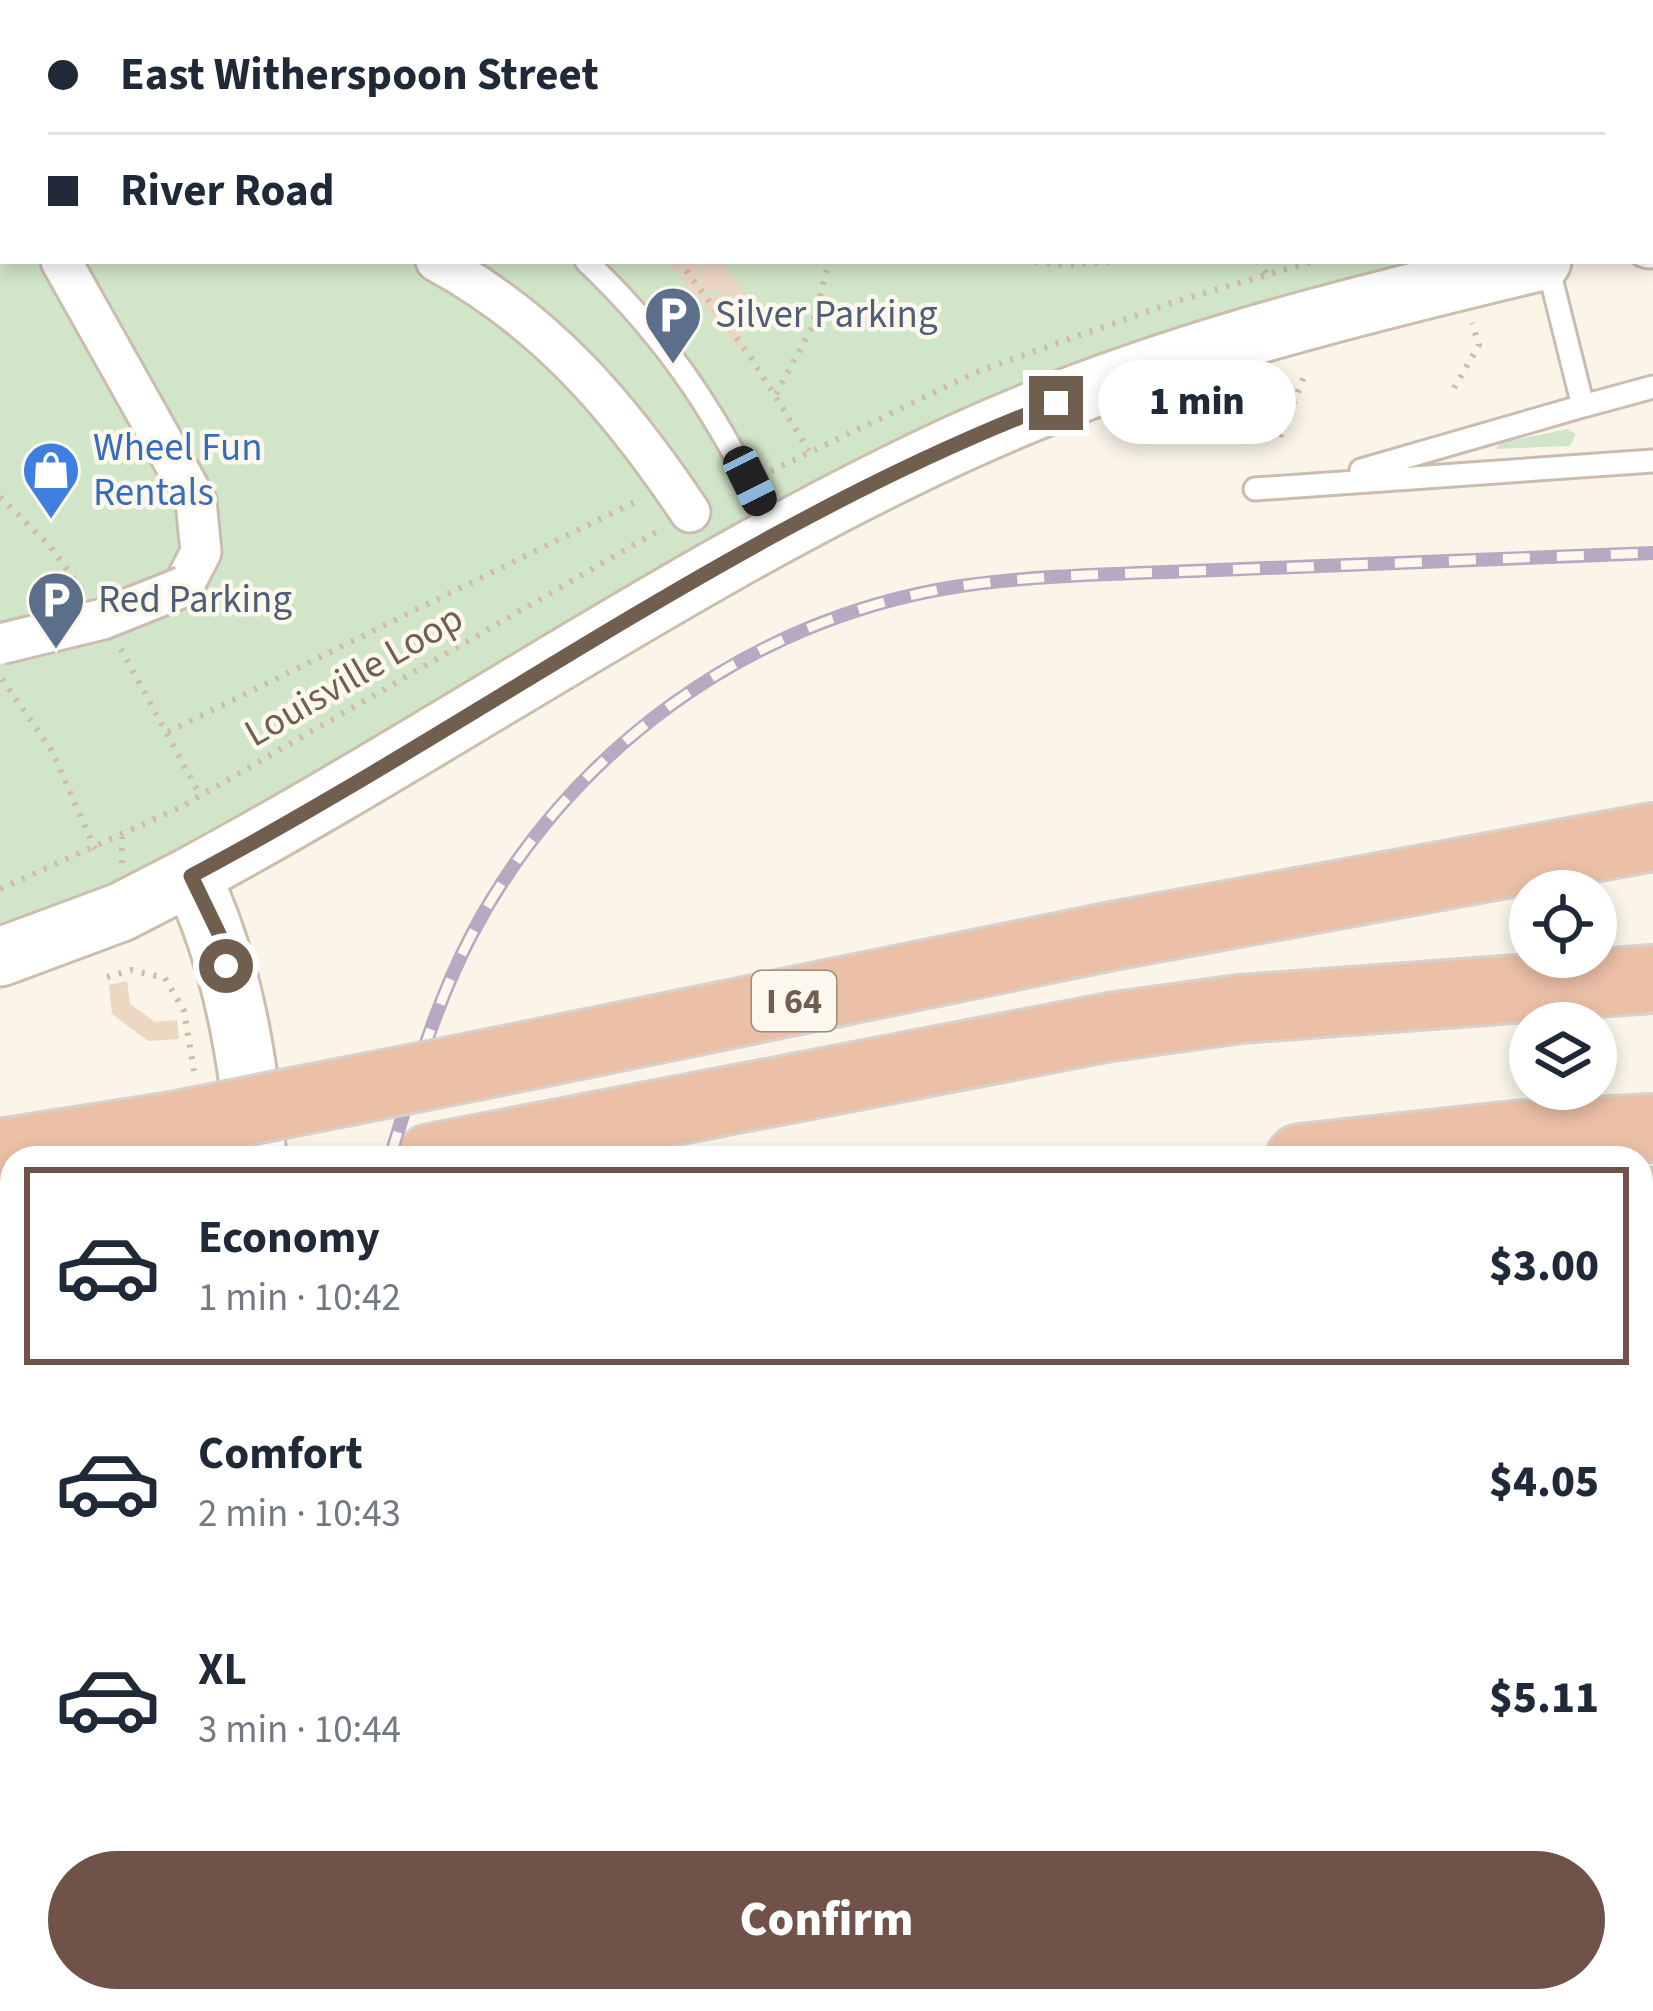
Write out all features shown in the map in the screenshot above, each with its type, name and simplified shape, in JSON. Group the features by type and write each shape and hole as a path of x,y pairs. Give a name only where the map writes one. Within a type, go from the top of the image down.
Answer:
{"highway":[{"path":"1112,936 1653,806"},
{"name":"I 64","path":"25,1146 183,1102 476,1066 1112,936 1653,837"},
{"path":"491,1146 1110,1027 1240,1009 1653,979"},
{"path":"693,1146 970,1079 1523,986"},
{"path":"1412,1146 1653,1128"}],"street":[{"path":"0,644 103,619 170,592 183,586 201,552 196,501 63,264"},
{"path":"441,264 499,300 574,361 624,417 681,498"},
{"path":"0,957 121,912 191,876 776,534 964,441 1126,376 1265,328 1532,264"},
{"path":"191,876 221,938 255,1146"}],"lane":[{"path":"589,264 636,308 688,372 776,534"},
{"path":"1546,264 1583,406"},
{"path":"1320,483 1653,387"},
{"path":"1255,488 1653,461"}],"path":[{"path":"681,264 776,394 809,452"},
{"path":"776,394 812,327 828,264"},
{"path":"1050,264 1088,264"},
{"path":"1259,264 1268,275"},
{"path":"1454,388 1479,344 1474,328"},
{"path":"1280,436 1305,374"},
{"path":"168,732 681,498"},
{"name":"Louisville Loop","path":"0,889 179,808 681,498"},
{"path":"0,676 52,751 94,849"},
{"path":"107,977 152,972 171,985 184,1011 183,1102"}],"green space":[{"path":"0,264 1535,264 1126,376 0,946"},
{"path":"1567,429 1576,434 1570,446 1496,449 1500,443"}],"building":[{"path":"670,264 699,264 701,293 741,300 742,351"},
{"path":"702,264 725,264 748,298 702,290"},
{"path":"127,981 130,1004 155,1022 177,1020 179,1039 148,1041 112,1014 109,985"}],"railway":[{"path":"394,1146 425,1045 471,936 511,870 558,808 612,753 671,705 736,663 805,630 878,604 1019,579 1653,553"}],"place":[{"name":"Silver Parking","path":"673,366"},
{"name":"Wheel Fun Rentals","path":"51,521"},
{"name":"Red Parking","path":"56,651"}],"route":[{"path":"226,966 221,938 191,876 291,822 776,534 964,441 1056,403"}]}
